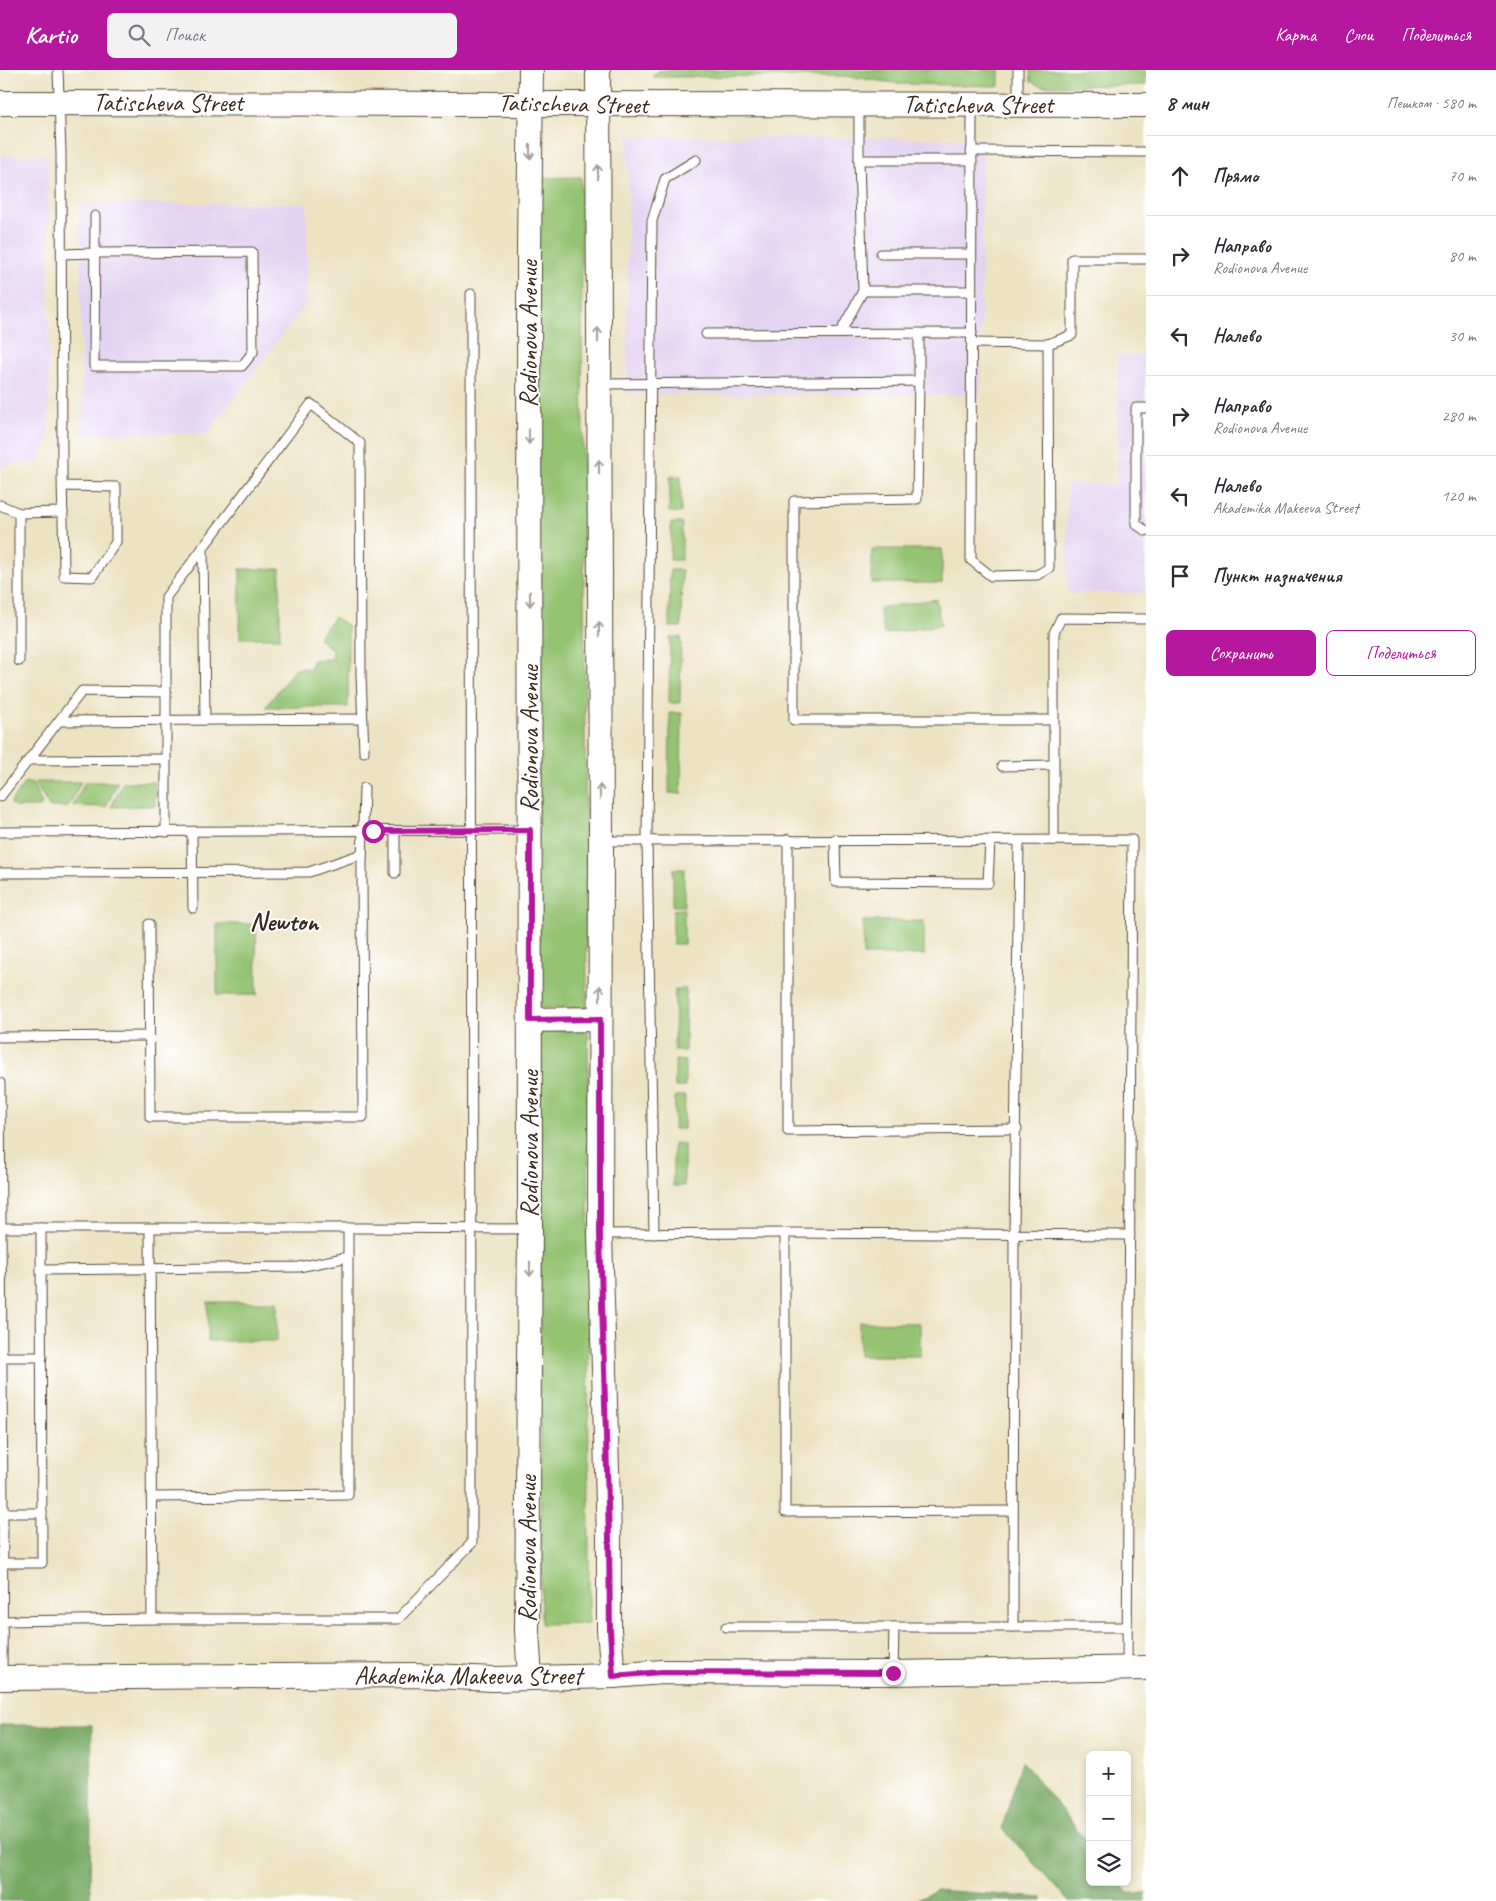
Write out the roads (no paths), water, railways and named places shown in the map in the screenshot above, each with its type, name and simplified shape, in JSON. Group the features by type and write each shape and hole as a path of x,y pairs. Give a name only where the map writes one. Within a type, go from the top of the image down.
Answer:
{"street":[{"name":"Rodionova Avenue","path":"530,1677 527,1622 530,1230 531,70"},
{"path":"598,70 601,840 600,1234 610,1630 613,1676"},
{"name":"Tatischeva Street","path":"0,103 1146,104"},
{"path":"530,1020 600,1019"},
{"name":"Akademika Makeeva Street","path":"1,1678 404,1675 493,1679 613,1676 662,1672 893,1673 1136,1668"}],"lane":[{"path":"58,70 62,254 62,486 64,576 92,577 116,542 116,487 62,486"},
{"path":"1018,70 1018,104"},
{"path":"972,104 971,560 991,576 1037,575 1048,568 1048,344"},
{"path":"840,333 863,291 859,105"},
{"path":"859,160 971,155 1146,152"},
{"path":"654,1234 647,840 652,221 665,179 696,160"},
{"path":"62,254 95,253 252,252 253,352 242,366 94,366 95,253 95,216"},
{"path":"881,254 971,254"},
{"path":"972,343 1048,344 1072,335 1072,259 1146,259"},
{"path":"863,291 972,291"},
{"path":"1,1621 398,1619 472,1542 471,294"},
{"path":"919,333 917,499 794,501 794,720 1053,720"},
{"path":"706,334 972,333"},
{"path":"598,384 650,382 919,381"},
{"path":"166,832 166,596 311,404 360,443 362,719 364,752"},
{"path":"1146,408 1136,408 1136,524 1146,531"},
{"path":"0,505 19,513 64,512"},
{"path":"19,513 19,661"},
{"path":"203,547 205,720"},
{"path":"1054,840 1054,633 1061,618 1146,619"},
{"path":"0,797 82,691 166,692"},
{"path":"59,721 362,719"},
{"path":"29,760 166,759"},
{"path":"1002,766 1053,765"},
{"path":"149,924 150,1117 362,1118 362,854 364,788"},
{"path":"0,832 530,830"},
{"path":"395,831 395,873"},
{"path":"192,832 193,908"},
{"path":"788,839 788,1131 1017,1129"},
{"path":"601,840 1132,840 1126,1627 1136,1668"},
{"path":"835,840 836,882 988,883 990,840"},
{"path":"1013,1627 1014,1235 1017,1129 1019,840"},
{"path":"0,873 308,872 362,854"},
{"path":"0,1037 149,1036"},
{"path":"0,1083 3,1563 1,1678"},
{"path":"0,1228 530,1230"},
{"path":"3,1563 42,1563 41,1228"},
{"path":"152,1497 348,1495 348,1228"},
{"path":"150,1229 152,1619"},
{"path":"785,1233 786,1512 1013,1511"},
{"path":"600,1234 1130,1235"},
{"path":"41,1270 299,1267 348,1257"},
{"path":"1,1357 42,1357"},
{"path":"2,1513 42,1513"},
{"path":"726,1627 1126,1627"},
{"path":"893,1673 894,1627"}],"district":[{"name":"Newton","path":"284,921"}]}
